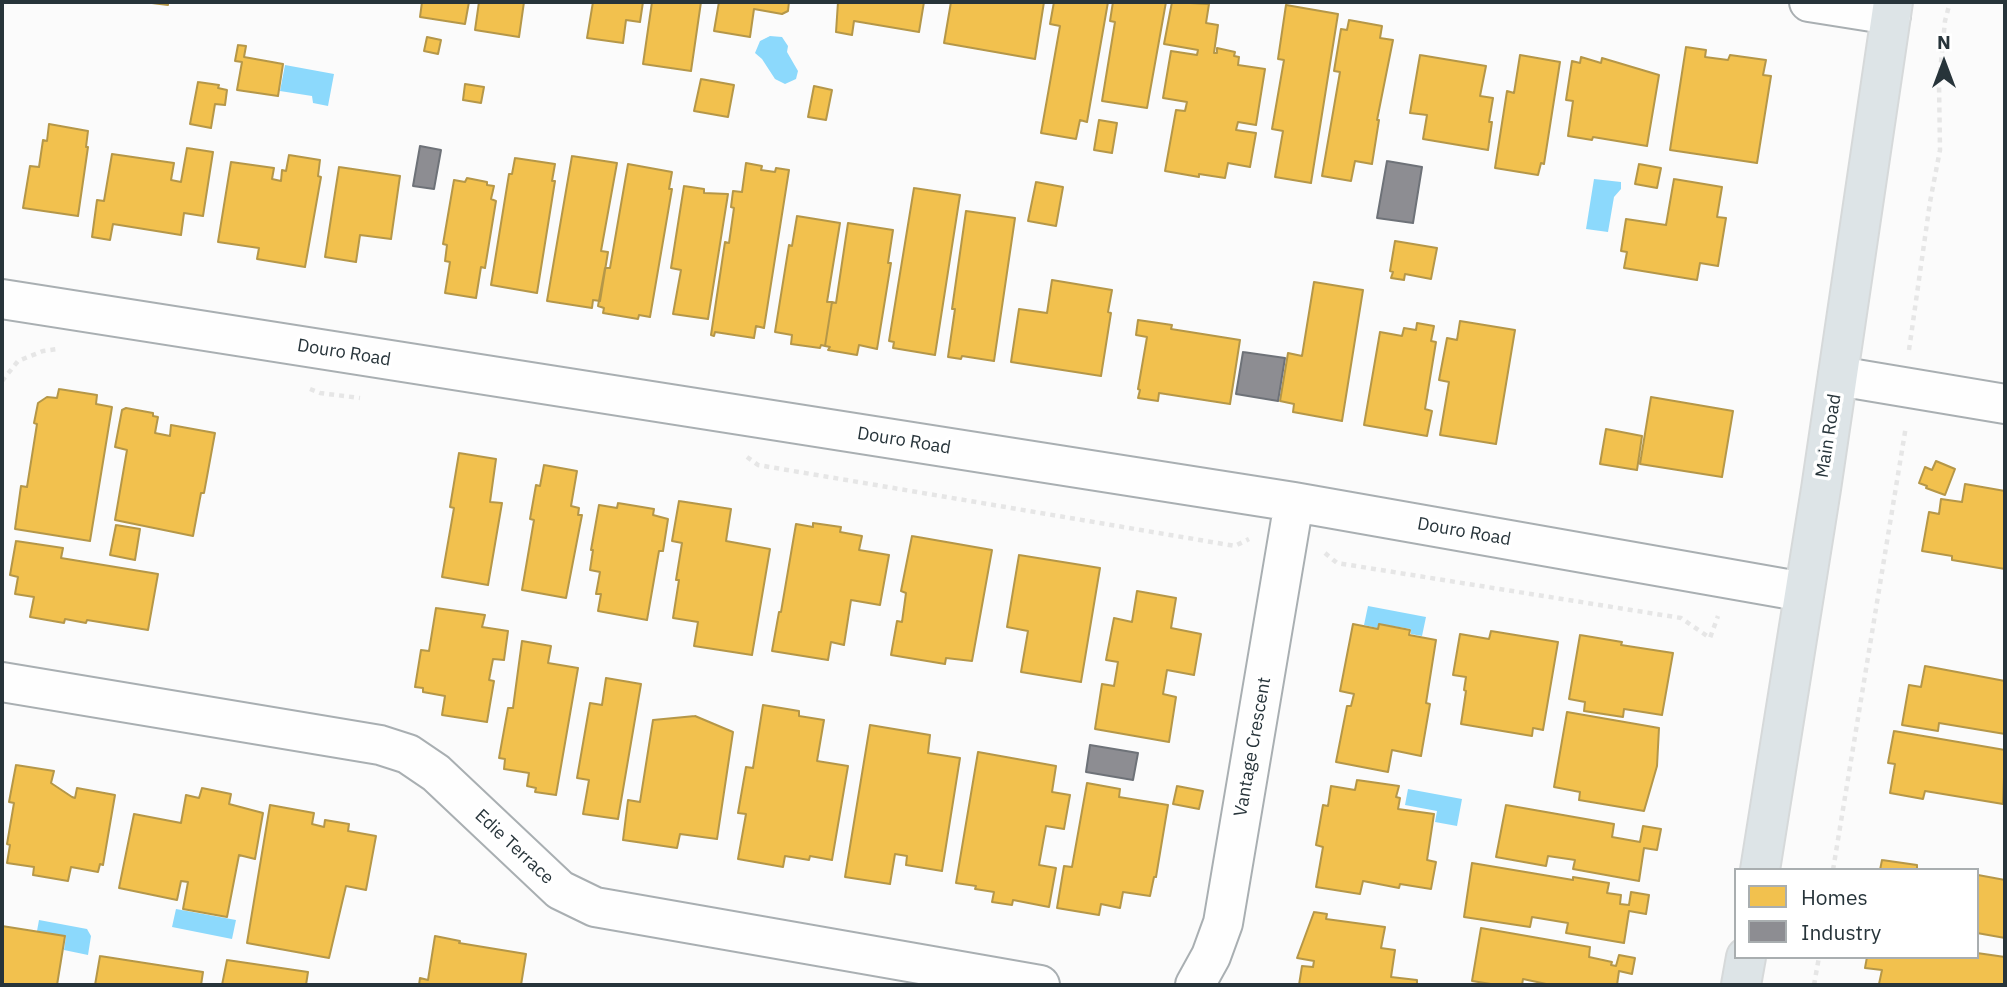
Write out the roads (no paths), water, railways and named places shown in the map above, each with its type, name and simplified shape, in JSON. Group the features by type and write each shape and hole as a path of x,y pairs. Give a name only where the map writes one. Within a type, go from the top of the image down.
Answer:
{"main road":[{"name":"Main Road","path":"1760,868 1838,376 1892,8"},
{"path":"1741,985 1745,959"}],"street":[{"path":"1810,2 1892,8"},
{"name":"Douro Road","path":"2,299 1294,502 1804,592"},
{"path":"1838,376 2005,404"},
{"name":"Vantage Crescent","path":"1195,985 1211,956 1223,923 1294,502"},
{"name":"Edie Terrace","path":"2,682 380,746 408,754 436,773 560,890 595,907 1040,985"}],"water":[{"path":"770,36 782,37 798,71 796,79 785,84 775,79 755,53 760,41"},
{"path":"285,65 334,74 328,106 313,103 312,96 280,91"},
{"path":"1594,179 1621,182 1621,189 1614,197 1608,232 1586,229"},
{"path":"1368,606 1426,617 1422,636 1411,634 1411,629 1379,624 1377,628 1364,625"},
{"path":"1408,789 1462,799 1457,826 1435,822 1437,811 1405,805"},
{"path":"176,909 236,920 232,939 172,927"},
{"path":"39,920 87,929 91,936 88,955 64,950 66,936 37,931"}]}
